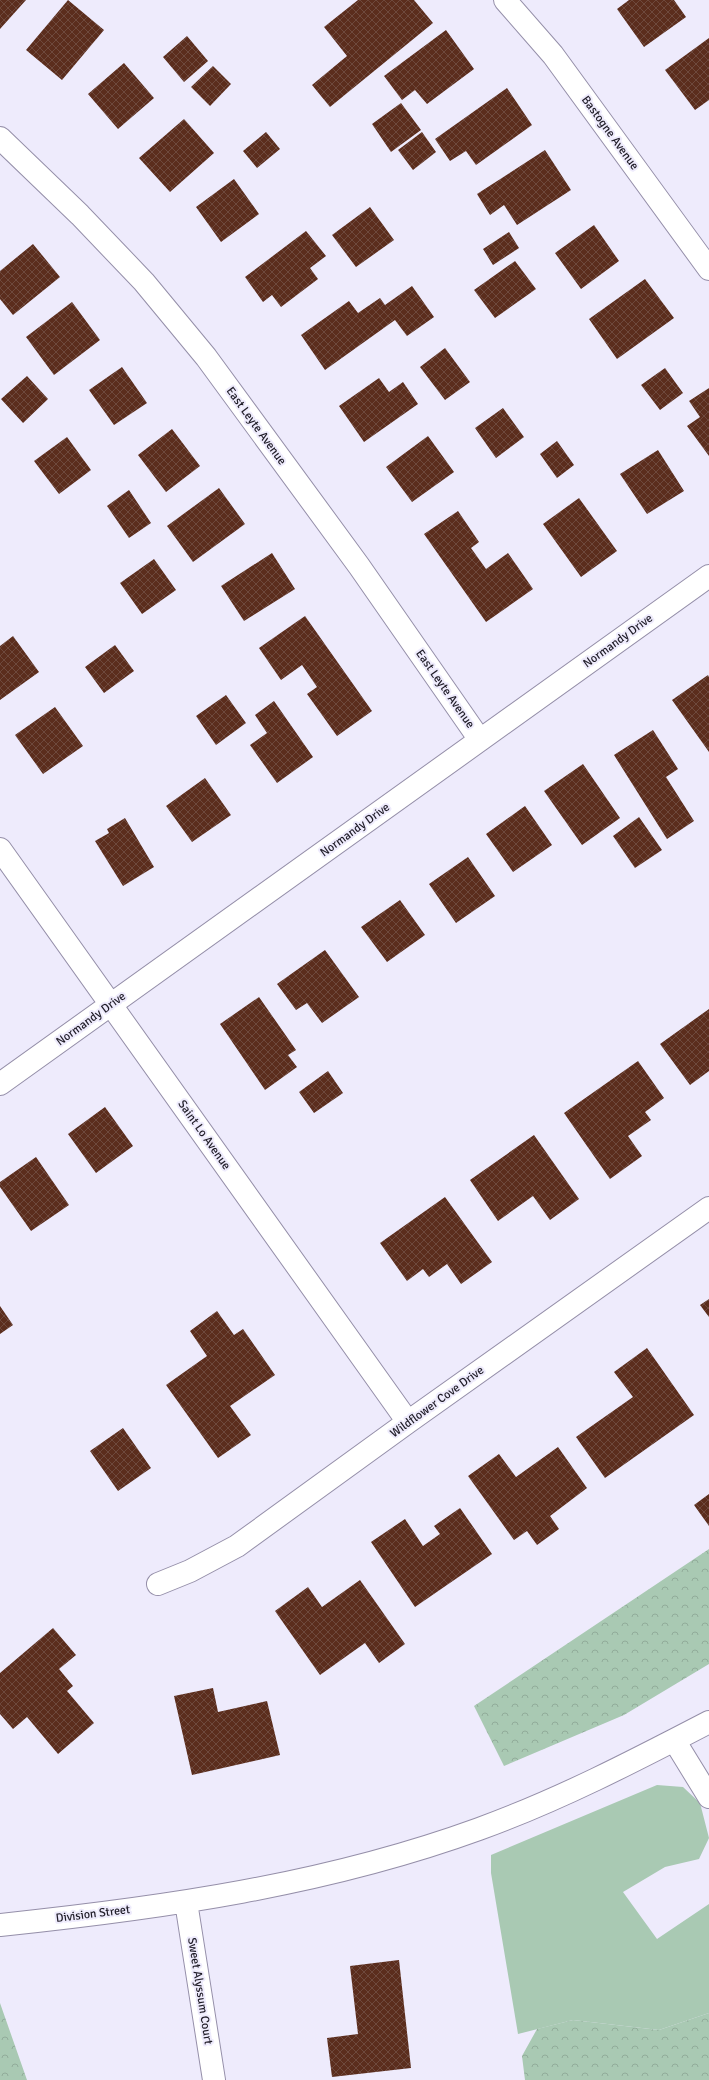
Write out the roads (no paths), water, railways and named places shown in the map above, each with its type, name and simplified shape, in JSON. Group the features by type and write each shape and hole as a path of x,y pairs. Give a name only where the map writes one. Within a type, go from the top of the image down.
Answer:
{"street":[{"name":"Bastogne Avenue","path":"505,0 553,55 709,269"},
{"name":"East Leyte Avenue","path":"0,138 80,215 144,282 206,357 359,566 480,740"},
{"name":"Normandy Drive","path":"0,1084 709,576"},
{"name":"Saint Lo Avenue","path":"0,850 408,1422"},
{"name":"Wildflower Cove Drive","path":"158,1584 190,1571 237,1546 408,1422 709,1208"},
{"name":"Division Street","path":"0,1925 186,1902 266,1888 417,1850 472,1831 572,1792 709,1722"},
{"path":"674,1740 709,1797"},
{"name":"Sweet Alyssum Court","path":"186,1902 214,2080"}]}
